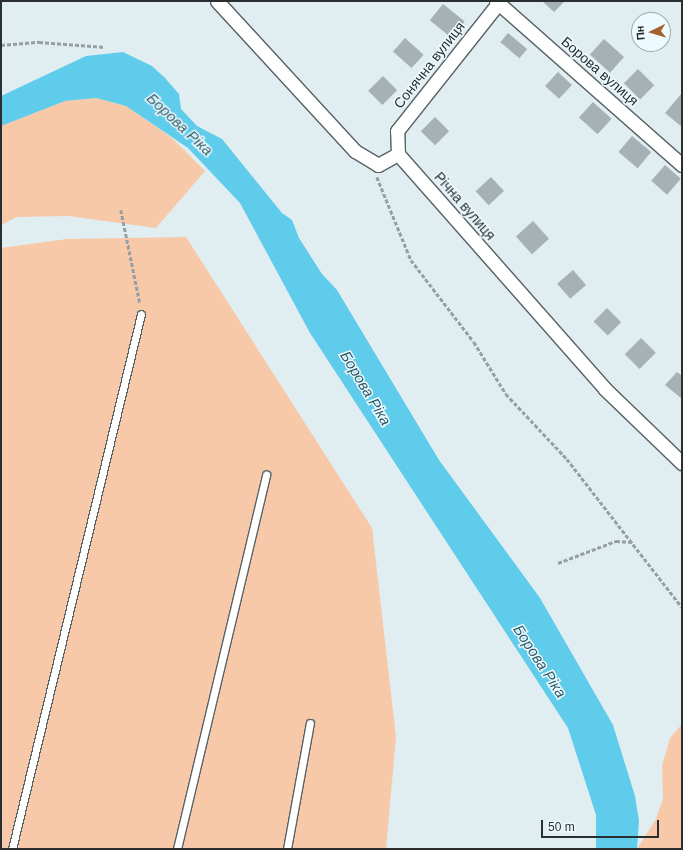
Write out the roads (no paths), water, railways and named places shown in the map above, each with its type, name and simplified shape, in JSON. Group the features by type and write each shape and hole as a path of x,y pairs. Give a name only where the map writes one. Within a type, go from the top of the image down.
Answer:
{"street":[{"path":"217,1 355,151 378,165 398,154"},
{"name":"Сонячна вулиця","path":"398,154 397,131 498,2"},
{"name":"Борова вулиця","path":"498,2 682,165"},
{"name":"Річна вулиця","path":"398,154 605,389 682,463"}],"lane":[{"path":"12,849 141,314"},
{"path":"177,849 266,474"},
{"path":"287,849 310,723"}],"water":[{"name":"Борова Ріка","path":"123,52 152,66 165,78 179,94 181,109 197,126 222,139 282,213 292,220 299,238 322,274 337,290 439,460 540,598 613,725 635,796 639,821 637,849 596,849 596,815 568,728 310,333 240,203 188,148 126,106 96,98 65,101 1,126 1,96 86,56"}]}
